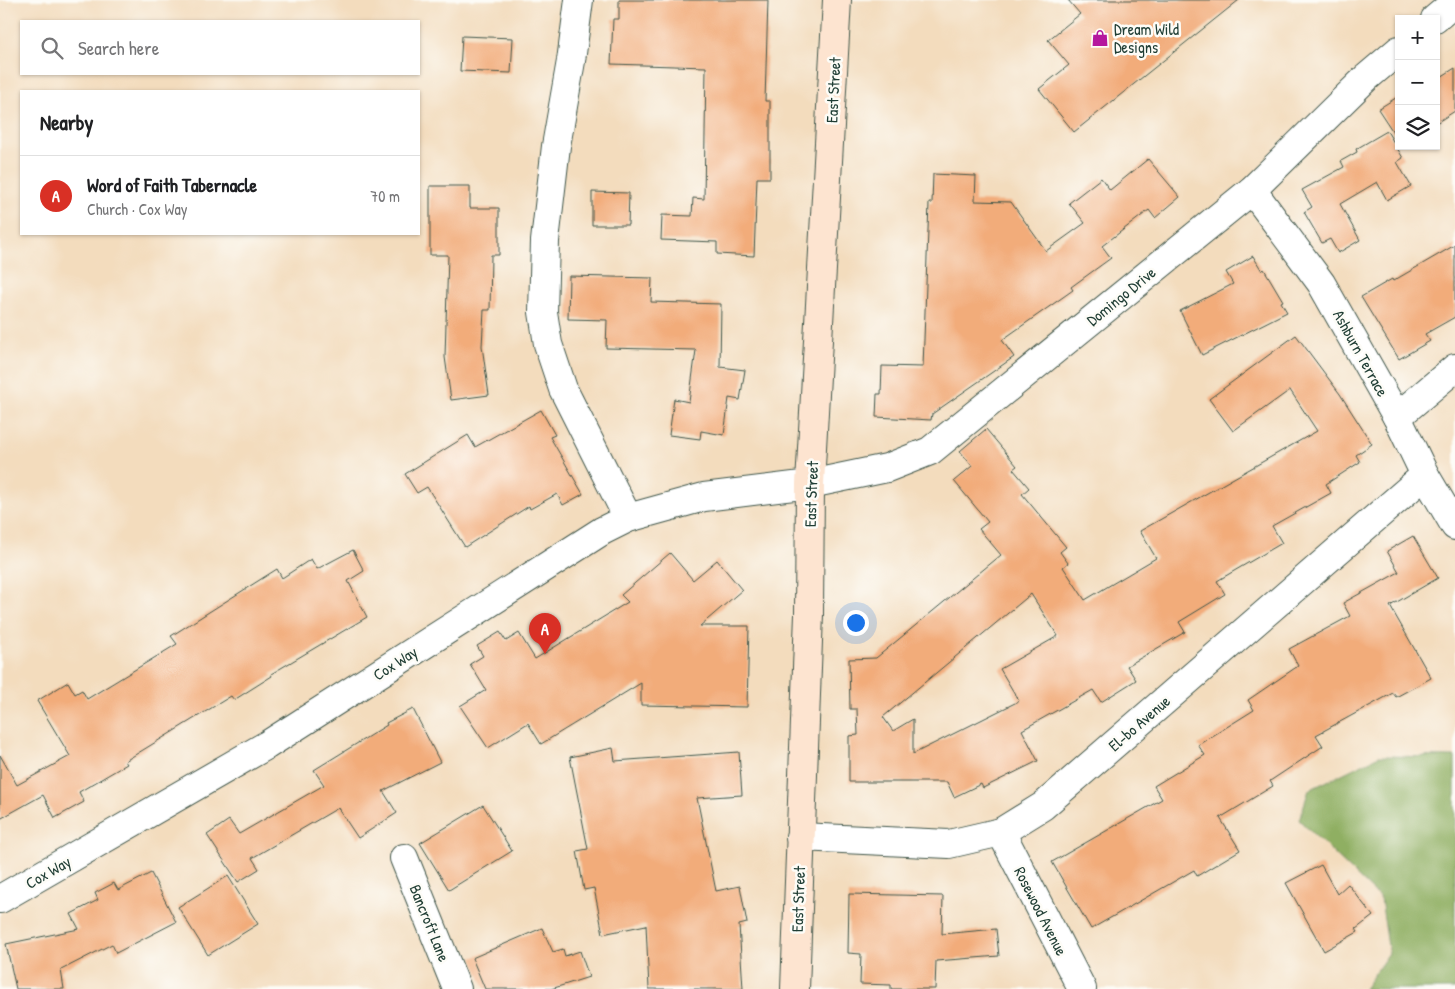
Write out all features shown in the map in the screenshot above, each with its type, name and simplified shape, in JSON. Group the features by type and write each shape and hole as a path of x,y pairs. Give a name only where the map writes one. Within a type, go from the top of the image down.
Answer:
{"main road":[{"name":"East Street","path":"795,989 809,614 810,484 837,0"}],"street":[{"path":"579,0 571,61 556,146 545,241 543,312 548,344 563,388 628,518"},
{"path":"1440,15 1455,2"},
{"name":"Domingo Drive","path":"810,484 887,468 930,451 1252,190 1366,78 1395,53"},
{"name":"Ashburn Terrace","path":"1252,190 1321,283 1397,417 1425,475 1455,526"},
{"path":"1397,417 1455,368"},
{"name":"El-bo Avenue","path":"800,837 949,844 1001,832 1043,806 1425,475"},
{"name":"Cox Way","path":"0,899 267,745 593,537 628,518 704,497 810,484"},
{"name":"Rosewood Avenue","path":"1001,832 1082,989"},
{"name":"Bancroft Lane","path":"404,858 457,989"}],"green space":[{"path":"1379,756 1455,757 1455,989 1364,989 1389,953 1381,899 1299,820 1309,790"}],"building":[{"path":"619,0 768,0 765,101 770,101 770,178 757,178 754,256 717,254 717,242 661,240 662,215 692,216 693,198 704,199 706,67 611,64 613,19 619,19"},
{"path":"1068,0 1239,0 1074,132 1039,89 1069,65 1048,40 1080,14"},
{"path":"462,36 513,38 511,73 460,71"},
{"path":"1455,68 1455,111 1440,120 1440,105 1440,77"},
{"path":"1395,98 1395,135 1378,109"},
{"path":"1387,131 1395,144 1395,150 1398,150 1403,158 1397,162 1411,186 1387,200 1377,182 1340,204 1360,240 1338,253 1330,239 1322,243 1304,212 1312,207 1302,190 1344,167 1341,161 1357,152 1356,149"},
{"path":"1148,159 1180,197 1155,218 1149,210 1102,246 1111,258 1071,287 1073,290 1002,340 1014,357 932,414 931,420 876,417 877,394 881,394 882,366 923,367 929,203 932,203 933,174 976,176 975,201 1011,202 1046,251 1085,223 1069,203 1101,178 1110,190"},
{"path":"430,186 470,186 470,208 499,208 499,255 491,255 490,310 484,310 482,346 489,395 451,400 445,357 448,255 430,255"},
{"path":"592,192 629,193 628,225 592,225"},
{"path":"1455,245 1455,317 1425,334 1430,341 1399,359 1361,297"},
{"path":"1253,256 1262,271 1264,269 1283,301 1281,302 1287,312 1202,355 1180,311 1233,284 1226,272"},
{"path":"569,276 652,278 651,302 721,304 720,367 745,370 740,400 729,398 724,435 701,431 700,439 669,435 674,399 689,402 696,350 606,348 607,320 568,319"},
{"path":"1296,335 1340,394 1372,444 1356,455 1360,462 1326,484 1331,493 1272,526 1282,543 1217,581 1225,594 1179,622 1185,632 1127,666 1136,680 1101,702 1093,690 1022,730 1038,761 983,788 981,784 954,797 947,782 849,782 849,736 858,735 857,709 850,709 849,659 876,658 1001,555 979,529 988,522 954,481 972,466 960,451 986,429 1017,466 1013,469 1029,488 1022,494 1066,547 1060,552 1068,563 1063,567 1085,600 1156,558 1140,531 1317,431 1290,390 1233,431 1209,399","holes":["1031,594 1058,636 1000,669 1019,701 913,754 913,719 893,731 883,717"]},
{"path":"541,410 555,435 550,437 583,494 563,505 557,494 530,509 529,506 465,547 427,487 417,493 405,474 468,435 475,447"},
{"path":"1413,536 1438,578 1390,606 1431,678 1396,697 1393,693 1316,735 1323,746 1270,781 1273,786 1220,818 1240,850 1197,876 1194,870 1091,929 1052,862 1162,799 1154,786 1205,755 1198,745 1254,710 1248,700 1298,666 1289,649 1350,616 1343,603 1399,572 1387,551"},
{"path":"353,550 364,571 348,581 367,617 271,674 272,676 234,700 231,696 125,761 127,764 79,792 84,802 55,818 43,795 0,819 0,755 17,785 70,756 37,701 68,682 75,694 82,690 87,699 177,644 171,636 277,569 282,578 311,559 317,569"},
{"path":"670,553 693,580 717,560 742,590 700,626 749,626 747,707 641,705 641,683 541,744 528,723 488,748 460,706 486,690 470,664 483,656 477,646 500,632 506,641 519,633 535,659 628,602 621,595"},
{"path":"413,709 440,762 383,791 397,813 358,838 338,808 252,858 259,869 238,882 207,835 229,820 239,834 324,785 314,770 387,725 386,723"},
{"path":"613,748 615,761 739,752 742,795 697,798 716,891 740,886 747,923 739,925 743,989 649,989 646,925 603,934 594,888 584,890 577,851 588,849 570,757"},
{"path":"483,805 512,851 449,890 420,843"},
{"path":"1321,865 1337,894 1348,884 1373,916 1356,929 1358,932 1324,951 1286,883"},
{"path":"151,873 176,922 116,953 112,944 61,970 64,989 16,989 6,944 79,929 71,914 98,900 95,893 114,883 118,890"},
{"path":"228,876 258,924 208,955 178,907"},
{"path":"849,894 943,896 942,934 996,929 999,956 936,961 935,989 891,989 891,985 860,984 861,954 848,953"},
{"path":"542,928 553,952 563,949 565,956 580,951 589,977 551,989 485,989 472,958"}],"place":[{"name":"Dream Wild Designs","path":"1100,38"},
{"name":"Word of Faith Tabernacle","path":"545,654"}]}
